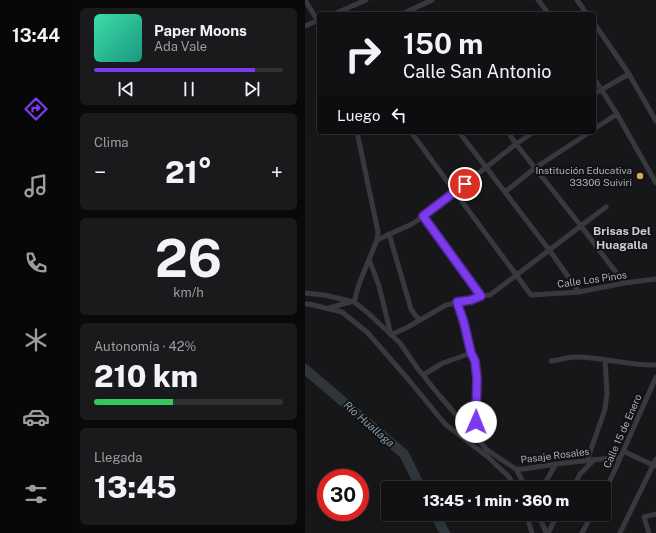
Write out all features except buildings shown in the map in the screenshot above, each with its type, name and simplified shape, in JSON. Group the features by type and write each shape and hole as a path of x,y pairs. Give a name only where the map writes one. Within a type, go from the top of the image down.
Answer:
{"street":[{"path":"338,12 366,0"},
{"path":"406,12 432,0"},
{"path":"539,0 548,12"},
{"path":"577,0 586,12"},
{"path":"306,1 317,18"},
{"path":"305,26 317,22"},
{"path":"596,27 629,74 656,121"},
{"path":"596,93 629,74"},
{"path":"596,81 617,114 656,183"},
{"path":"596,128 617,114"},
{"path":"352,302 377,240 378,232 357,134"},
{"path":"412,134 517,276"},
{"path":"461,134 550,250 579,292"},
{"path":"509,134 624,283"},
{"path":"377,240 412,224 531,134"},
{"path":"505,192 535,168 587,134"},
{"path":"391,335 446,305 490,295 606,207"},
{"path":"423,216 481,296"},
{"path":"389,234 411,309 419,320"},
{"path":"369,259 379,286 391,335"},
{"name":"Calle Los Pinos","path":"517,276 531,295 579,292 624,283 656,279"},
{"path":"305,293 324,295 352,302 368,313 400,343 466,428 486,449 516,469 522,481"},
{"path":"329,309 352,302"},
{"path":"457,302 471,353 475,361 477,378 476,437"},
{"path":"305,304 342,312 367,332 445,424 488,457 509,476 512,481"},
{"path":"423,374 443,363 471,353"},
{"path":"551,361 575,357 645,366 656,365"},
{"path":"587,461 605,409 607,393 605,360"},
{"name":"Calle 15 de Enero","path":"610,481 656,377"},
{"path":"623,451 655,466"},
{"name":"Pasaje Rosales","path":"516,469 621,457"},
{"path":"620,533 655,466 656,459"},
{"path":"576,481 580,474 594,460"},
{"path":"546,481 556,464"},
{"path":"649,533 644,517 656,514"},
{"path":"528,521 532,533"},
{"path":"541,521 547,533"},
{"path":"547,533 554,521"},
{"path":"582,533 588,521"}],"waterway":[{"name":"Río Huallaga","path":"305,369 404,454 418,481"},
{"name":"Río Huallaga","path":"439,521 445,533"}],"place":[{"name":"Institución Educativa 33306 Suiviri","path":"640,176"}],"district":[{"name":"Brisas Del Huagalla","path":"622,238"}],"route":[{"path":"465,184 423,216 481,296 471,300 457,302 471,353 475,361 477,378 476,422"}]}
